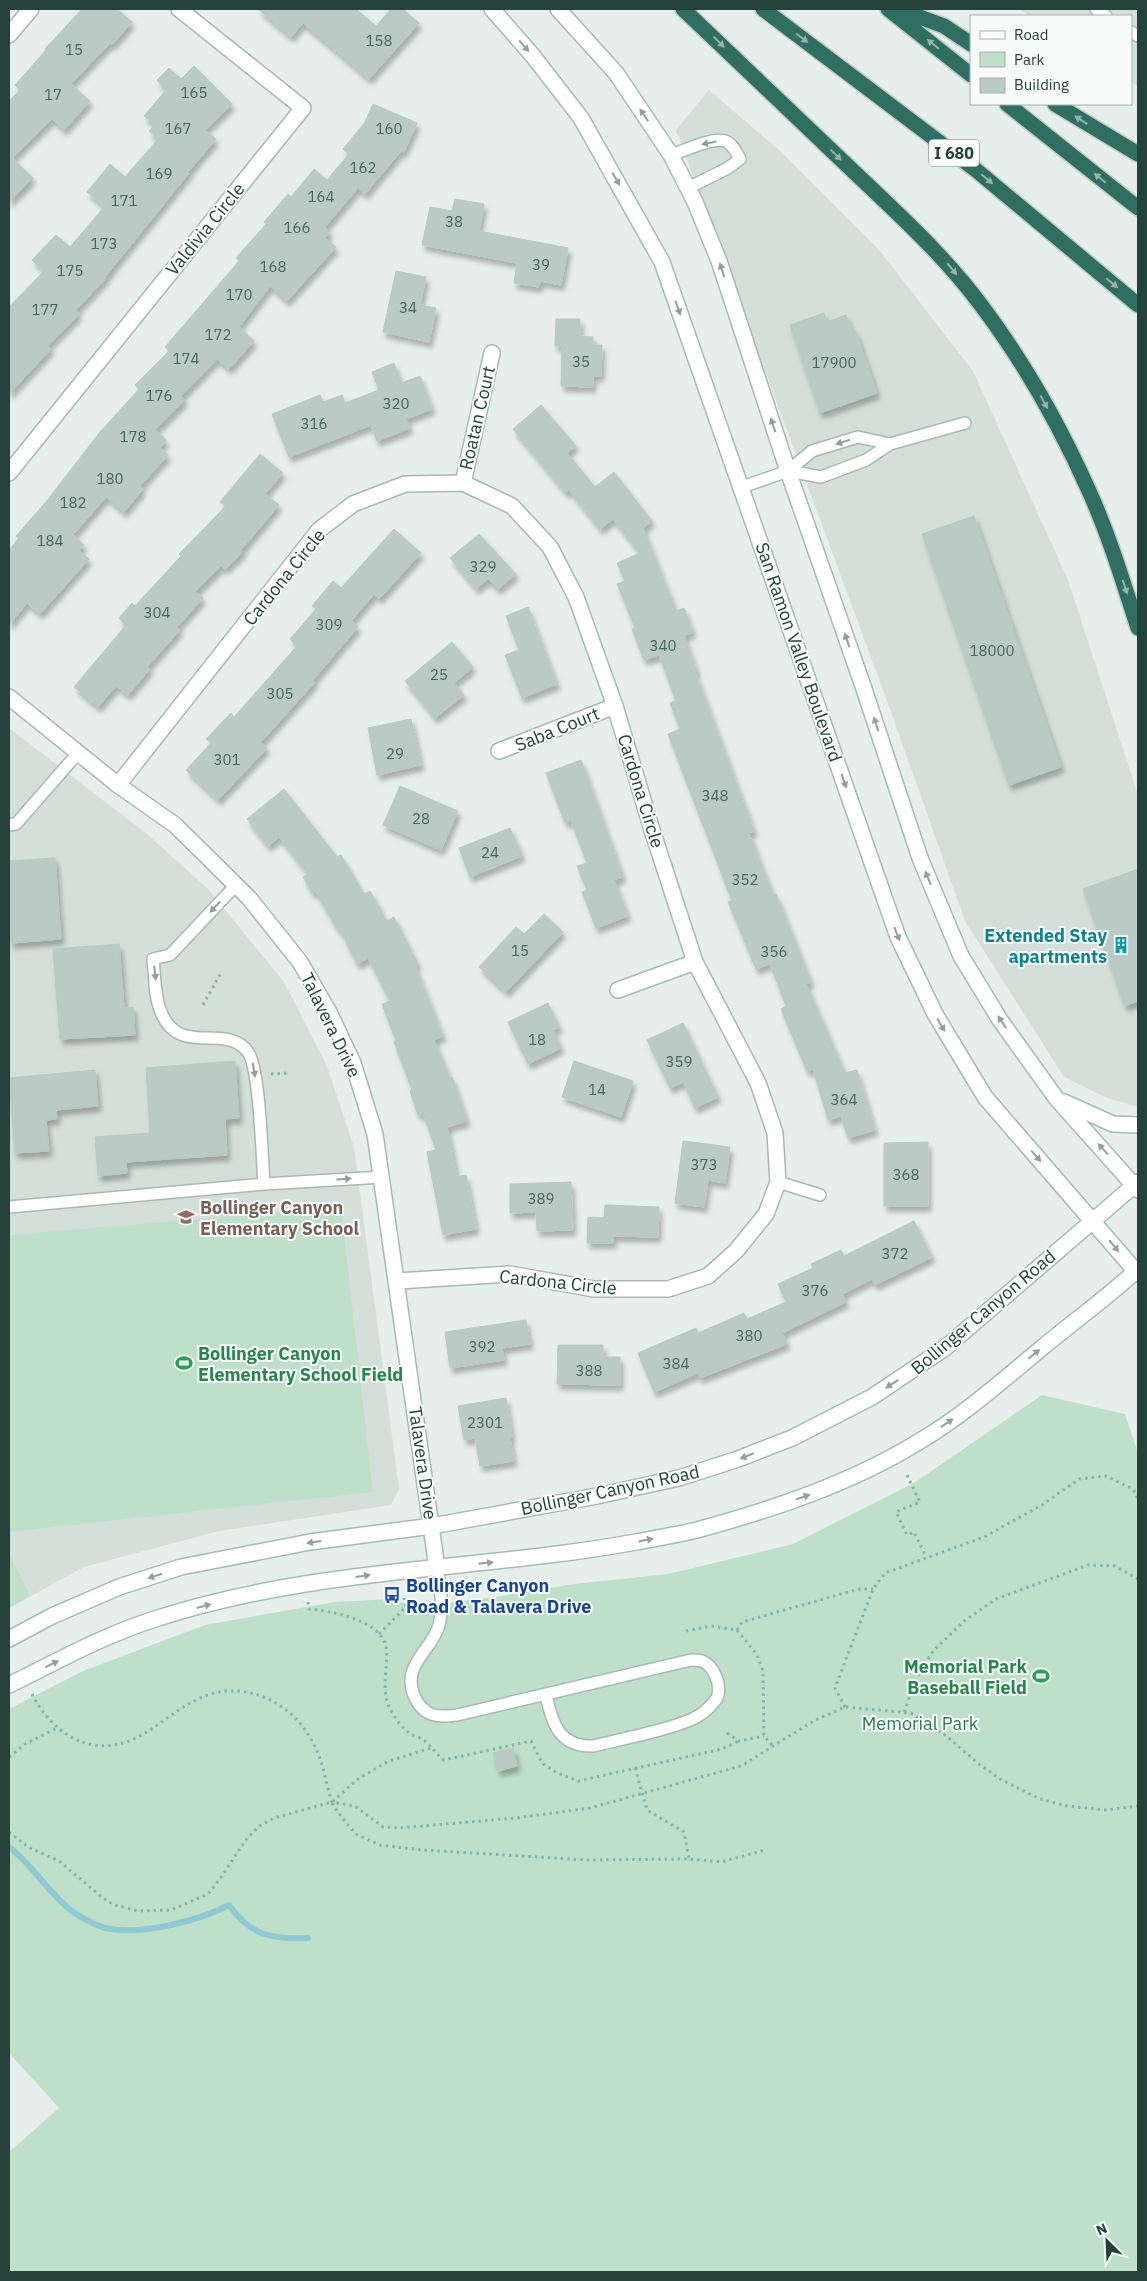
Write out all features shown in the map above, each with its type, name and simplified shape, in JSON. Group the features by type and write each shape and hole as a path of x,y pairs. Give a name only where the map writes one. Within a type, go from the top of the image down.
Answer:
{"highway":[{"path":"683,9 903,218 944,260 981,304 1039,392 1065,442 1108,538 1138,628"},
{"name":"I 680","path":"763,9 976,170 1138,305"},
{"path":"888,9 970,74"},
{"path":"898,9 944,26 970,43"},
{"path":"1008,105 1138,208"},
{"path":"1057,105 1138,154"}],"main road":[{"path":"9,35 31,9"},
{"name":"Valdivia Circle","path":"9,474 303,108 179,9"},
{"name":"San Ramon Valley Boulevard","path":"492,9 533,56 581,118 662,262 898,937 935,1014 985,1097 1137,1272"},
{"path":"558,9 616,73 671,155 688,188 719,261 788,471 864,686 920,858 961,956 1000,1020 1056,1098 1137,1186"},
{"name":"Roatan Court","path":"462,483 492,353"},
{"name":"Cardona Circle","path":"118,785 319,530 354,504 405,484 462,483 512,506 550,547 576,597 615,706 652,830 695,962 758,1083 775,1133 778,1182 766,1214 736,1251 708,1276 668,1289 594,1289 510,1274 397,1281"},
{"name":"Talavera Drive","path":"9,697 118,785 175,826 236,885 249,898 300,962 329,1012 353,1063 375,1134 383,1176 437,1568"},
{"name":"Saba Court","path":"499,752 615,706"},
{"path":"618,990 695,962"},
{"path":"1056,1098 1087,1114 1113,1124 1138,1125"},
{"name":"Bollinger Canyon Road","path":"9,1638 52,1616 119,1587 181,1567 310,1542 432,1526 597,1496 679,1478 738,1459 792,1438 872,1397 945,1348 1093,1221 1137,1186"},
{"path":"9,1685 78,1651 153,1619 238,1597 306,1584 588,1551 694,1531 809,1495 850,1478 920,1442 960,1415 1137,1272"}],"lane":[{"path":"671,155 707,143 724,141 734,147 740,159 728,168 688,188"},
{"path":"788,471 821,477 866,460 890,444 965,423"},
{"path":"742,487 788,471 812,451 858,437 890,444"},
{"path":"9,825 16,824 78,752"},
{"path":"236,885 170,955 153,959 159,1009 171,1026 188,1037 232,1040 244,1047 250,1056 256,1080 264,1184"},
{"path":"9,1207 264,1184 383,1176"},
{"path":"778,1182 820,1195"},
{"path":"437,1568 442,1596 440,1622 437,1632 413,1669 411,1682 413,1694 418,1704 432,1714 443,1717 546,1695 690,1660 702,1661 711,1668 717,1679 718,1690 716,1699 700,1716 593,1746 579,1746 557,1730 551,1718 546,1695"}],"path":[{"path":"203,1005 222,972"},
{"path":"907,1474 920,1502 896,1512 907,1535 914,1532 926,1557"},
{"path":"845,1707 835,1688 874,1589 885,1573 984,1537 1042,1505 1079,1479 1106,1476 1131,1488 1136,1493 1138,1501"},
{"path":"904,1712 917,1676 932,1651 964,1621 996,1599 1088,1565 1115,1566 1138,1579"},
{"path":"737,1630 742,1622 859,1589 874,1589"},
{"path":"379,1634 406,1606 404,1598"},
{"path":"686,1631 711,1626 737,1630 756,1655 763,1671 764,1736 773,1746"},
{"path":"24,1678 41,1710 57,1728 67,1736 92,1744 122,1743 138,1737 181,1708 208,1695 237,1692 256,1693 274,1701 287,1710 306,1730 317,1749 332,1802 342,1818 356,1834 380,1845 512,1857 588,1860 689,1859 721,1862 765,1850"},
{"path":"332,1802 355,1806 384,1827 399,1828 577,1811 741,1766 815,1720 845,1707 911,1713 945,1735 1000,1779 1040,1799 1067,1806 1106,1810 1138,1806"},
{"path":"9,1757 25,1744 57,1728"},
{"path":"727,1733 739,1741"},
{"path":"531,1740 542,1763 557,1773 578,1781 722,1749 739,1741 764,1736"},
{"path":"9,1832 28,1847 59,1861 114,1905 126,1909 154,1912 171,1910 208,1894 245,1841 258,1827 274,1818 332,1802 366,1774 389,1761 431,1748"},
{"path":"635,1768 646,1810 684,1832 689,1859"}],"shaded area":[{"path":"1019,9 1138,9 1138,86 1132,83 1132,15 1028,15"},
{"path":"709,90 780,151 880,251 973,371 1068,580 1138,795 1138,1107 1107,1098 1064,1077 965,921 886,698 676,130"},
{"name":"Bollinger Canyon Elementary School","path":"9,728 147,834 208,889 284,982 327,1066 354,1147 399,1489 391,1505 219,1531 84,1567 9,1608"}],"green space":[{"name":"Bollinger Canyon Elementary School Field","path":"341,1207 373,1492 9,1532 9,1235"},
{"name":"Memorial Park","path":"1042,1395 1125,1414 1138,1453 1138,2272 9,2272 9,2152 59,2108 9,2053 9,1709 83,1671 205,1625 335,1602 391,1599 415,1607 496,1597 574,1584 668,1574 793,1544 914,1483"},
{"path":"9,1553 30,1596 9,1608"}],"building":[{"path":"82,9 117,9 132,22 112,45 110,43 71,84 90,101 64,130 52,119 12,158 33,178 9,202 9,101 20,90 15,85"},
{"path":"258,9 356,9 376,26 391,9 403,9 419,23 369,79 303,23 291,37"},
{"path":"194,66 232,104 205,130 216,139 106,278 76,310 79,314 48,346 51,349 9,394 9,307 44,271 32,260 56,235 70,247 104,207 87,192 110,164 125,177 158,139 149,131 155,125 144,116 166,90 157,80 169,68 181,79"},
{"path":"373,104 417,123 404,152 401,151 365,194 358,188 325,227 330,232 325,238 336,247 287,301 270,286 239,327 254,341 229,369 217,359 181,396 185,400 155,430 166,440 160,448 168,455 140,486 143,489 124,512 106,497 73,535 84,545 79,551 89,559 40,614 27,603 9,625 9,550 19,538 16,536 45,503 100,432 139,389 135,385 169,351 165,347 239,261 236,258 266,224 264,222 288,194 291,197 314,169 327,180 349,154 343,149 365,122"},
{"path":"455,199 484,204 479,231 568,248 561,285 540,281 539,287 514,283 517,263 422,245 430,207 452,211"},
{"path":"396,271 426,277 420,305 436,308 429,342 383,332"},
{"path":"824,313 826,322 846,315 852,331 855,330 877,393 820,413 790,325"},
{"path":"556,319 580,319 580,336 593,337 593,345 602,345 601,376 593,376 593,387 561,386 562,346 555,346"},
{"path":"394,363 401,383 420,376 432,409 406,419 410,428 377,441 371,425 289,457 272,414 320,395 323,402 342,395 345,403 379,390 372,372"},
{"path":"541,405 576,446 567,453 595,487 614,472 652,521 643,528 676,611 684,608 693,632 684,636 697,671 695,672 754,831 749,833 773,895 776,894 811,982 806,984 845,1073 857,1070 875,1130 848,1138 841,1116 828,1120 813,1069 807,1071 781,1009 786,1006 770,964 756,969 728,902 732,901 668,734 680,729 670,703 676,701 659,655 644,660 632,629 635,628 617,584 625,581 617,563 640,553 613,519 600,529 569,490 566,493 513,429"},
{"path":"260,454 283,473 265,494 279,505 241,550 243,552 225,569 221,566 195,592 203,598 177,627 180,630 147,667 150,669 128,695 116,686 98,707 74,687 126,625 119,618 132,603 135,606 181,556 179,554 226,506 220,502"},
{"path":"974,516 1061,767 1009,785 922,534"},
{"path":"394,529 421,553 379,599 374,594 351,621 358,627 313,680 315,682 261,742 267,748 218,800 186,770 211,743 206,739 231,713 234,717 297,646 290,639 316,609 312,606 333,581 341,588"},
{"path":"479,534 516,574 498,589 488,579 476,589 450,558"},
{"path":"528,607 557,684 522,698 505,655 519,650 506,616"},
{"path":"452,642 473,667 454,683 464,695 435,718 405,681"},
{"path":"411,719 421,765 377,775 368,728"},
{"path":"581,760 623,877 614,880 628,916 596,928 582,892 587,890 577,866 587,863 571,821 565,823 546,773"},
{"path":"400,786 458,811 441,850 383,825"},
{"path":"284,789 337,857 341,855 364,894 370,891 387,921 394,917 418,964 415,966 443,1036 434,1040 450,1078 452,1077 467,1121 447,1127 457,1177 466,1175 476,1229 443,1235 427,1152 436,1150 423,1113 418,1115 410,1091 412,1090 382,1004 390,1001 368,958 357,964 340,929 338,930 315,891 312,893 303,877 308,874 279,837 268,846 247,819"},
{"path":"510,828 522,856 470,877 459,848"},
{"path":"55,858 61,939 11,943 9,934 9,861"},
{"name":"Extended Stay apartments","path":"1138,869 1138,1001 1125,1006 1083,889"},
{"path":"544,914 563,932 506,992 479,967 516,927 524,934"},
{"path":"119,944 124,1008 133,1007 135,1035 60,1039 53,949"},
{"path":"548,1003 559,1027 553,1030 561,1048 528,1064 508,1022"},
{"path":"683,1023 718,1097 695,1108 683,1082 670,1088 647,1040"},
{"path":"235,1061 239,1118 225,1119 227,1155 126,1162 127,1173 98,1176 95,1137 150,1133 146,1068"},
{"path":"574,1061 633,1081 621,1117 562,1097"},
{"path":"95,1070 98,1106 56,1110 57,1119 46,1120 49,1151 15,1153 9,1078"},
{"path":"683,1141 730,1147 725,1183 708,1180 704,1207 675,1203"},
{"path":"928,1142 928,1206 884,1206 884,1143"},
{"path":"571,1182 573,1230 537,1231 536,1212 510,1213 510,1184"},
{"path":"605,1205 659,1207 658,1237 613,1236 613,1243 587,1243 588,1217 604,1218"},
{"path":"914,1221 932,1257 875,1285 872,1279 842,1294 846,1302 782,1333 787,1344 700,1378 698,1373 654,1392 638,1353 696,1328 698,1333 744,1313 747,1319 786,1302 778,1284 813,1268 811,1264 841,1250 844,1256"},
{"path":"526,1320 530,1344 502,1348 504,1360 450,1368 445,1332"},
{"path":"558,1345 603,1345 603,1357 620,1357 620,1385 557,1384"},
{"path":"506,1398 514,1461 480,1466 475,1438 464,1440 458,1406"},
{"path":"513,1748 517,1766 498,1771 493,1753"}],"waterway":[{"path":"9,1847 25,1861 68,1908 86,1920 105,1928 134,1930 168,1925 202,1916 229,1905 245,1923 263,1934 283,1938 308,1938"}],"place":[{"name":"Extended Stay apartments","path":"1121,945"},
{"name":"Bollinger Canyon Elementary School","path":"186,1217"},
{"name":"Bollinger Canyon Elementary School Field","path":"184,1363"},
{"name":"Bollinger Canyon Road & Talavera Drive","path":"392,1595"},
{"name":"Memorial Park Baseball Field","path":"1041,1676"}]}
